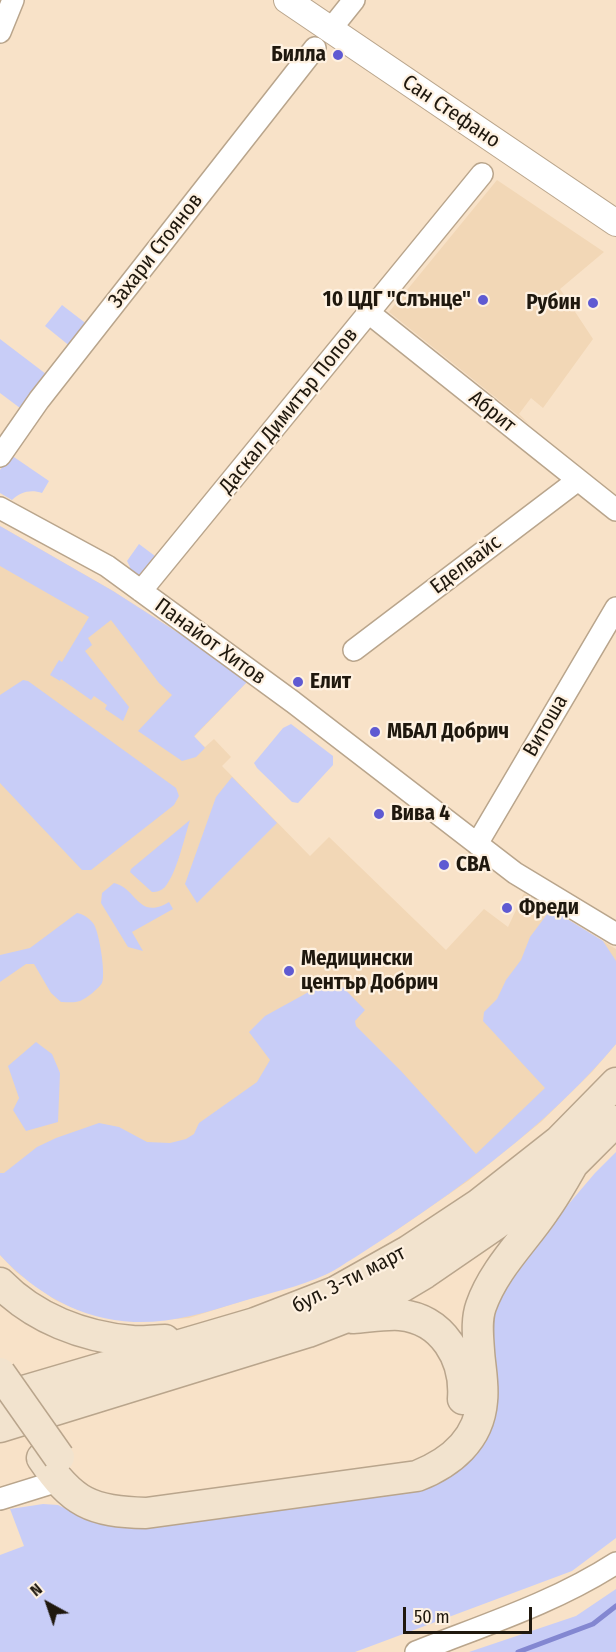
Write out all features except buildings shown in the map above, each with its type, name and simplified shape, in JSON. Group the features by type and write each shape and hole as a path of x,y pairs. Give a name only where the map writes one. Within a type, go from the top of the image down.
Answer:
{"main road":[{"name":"бул. 3-ти март","path":"0,1397 255,1323 335,1292 408,1251 479,1204 559,1141 616,1083"},
{"name":"бул. 3-ти март","path":"0,1427 297,1336 344,1318 425,1273 495,1226 573,1164 616,1121"},
{"path":"0,1397 84,1503 105,1510 146,1513 417,1476 436,1468 457,1453 470,1437 479,1420 483,1400 477,1327 480,1308 502,1266 544,1211 573,1164"},
{"path":"0,1283 26,1305 46,1317 98,1336 133,1341 204,1338"},
{"path":"0,1373 57,1467 99,1489 127,1496 142,1496 414,1458 433,1449 446,1437 463,1406 462,1369 456,1352 431,1325 416,1318 399,1315 344,1318"}],"street":[{"path":"0,32 13,0"},
{"name":"Сан Стефано","path":"287,0 323,39 616,223"},
{"name":"Захари Стоянов","path":"0,456 39,400 354,0"},
{"name":"Даскал Димитър Попов","path":"141,591 482,174"},
{"name":"Абрит","path":"369,313 616,510"},
{"name":"Еделвайс","path":"354,650 578,480"},
{"name":"Панайот Хитов","path":"0,508 107,566 292,702 515,873 616,934"},
{"name":"Витоша","path":"477,844 616,608"},
{"path":"0,1499 57,1467"},
{"path":"416,1652 528,1610 591,1579 616,1563"}],"shaded area":[{"name":"10 ЦДГ \"Слънце\"","path":"497,180 604,252 560,289 593,339 543,408 531,398 519,414 530,425 389,312"},
{"path":"62,305 88,325 71,347 45,326"},
{"path":"0,339 46,374 20,408 0,393"},
{"path":"11,455 49,481 42,493 26,492 12,500 0,493 0,470"},
{"path":"0,526 113,591 230,666 247,682 194,737 205,747 214,739 231,757 222,766 310,856 329,837 446,950 484,909 508,927 524,893 616,949 616,1044 592,1072 541,1122 468,1181 394,1232 327,1274 189,1318 134,1322 103,1317 55,1300 16,1272 0,1255"},
{"path":"0,526 113,591 230,666 247,682 194,736 205,748 196,757 182,761 138,731 172,695 159,683 111,620 88,638 92,645 85,651 129,707 123,721 105,709 107,705 94,696 91,700 61,679 60,681 50,675 59,660 62,662 89,617 0,566"},
{"path":"139,544 159,559 142,581 128,571 130,567 127,561"},
{"path":"23,680 28,681 176,788 179,796 174,805 91,870 82,870 0,783 0,695"},
{"path":"291,724 333,756 333,765 298,803 292,802 254,763 283,728"},
{"path":"232,777 277,823 197,903 185,884 216,797"},
{"path":"190,820 177,864 169,881 162,889 152,892 130,872 131,869"},
{"path":"114,883 122,886 144,906 159,907 169,902 173,909 132,932 143,951 128,947 101,903 102,893"},
{"path":"551,909 603,941 616,961 616,1044 569,1095 518,1141 436,1203 354,1258 327,1274 284,1290 188,1316 162,1321 134,1322 96,1316 60,1302 28,1281 0,1255 0,1173 4,1173 37,1147 99,1123 119,1127 147,1142 170,1143 186,1139 194,1134 199,1123 257,1082 270,1060 249,1032 265,1016 334,978 365,1010 355,1021 356,1026 401,1071 476,1154 545,1088 483,1021 484,1012 497,999 506,980 521,960 530,937"},
{"path":"77,913 91,921 98,934 103,978 102,983 95,990 80,1001 61,1002 51,993 34,964 26,964 0,982 0,955 30,948"},
{"path":"36,1042 52,1054 60,1073 58,1122 26,1131 13,1110 19,1098 8,1066"},
{"path":"616,1152 616,1538 572,1571 355,1652 0,1652 0,1555 24,1546 10,1509 43,1504 58,1505 75,1513 418,1488 492,1423 498,1391 497,1367 489,1329 491,1311 510,1273 595,1173"},
{"path":"616,1589 616,1652 469,1652 576,1616"}],"waterway":[{"path":"518,1652 593,1624 616,1606"}],"place":[{"name":"Билла","path":"338,55"},
{"name":"10 ЦДГ \"Слънце\"","path":"483,300"},
{"name":"Рубин","path":"593,303"},
{"name":"Елит","path":"298,682"},
{"name":"МБАЛ Добрич","path":"375,732"},
{"name":"Вива 4","path":"379,814"},
{"name":"CBA","path":"444,865"},
{"name":"Фреди","path":"507,908"},
{"name":"Медицински център Добрич","path":"289,971"}]}
